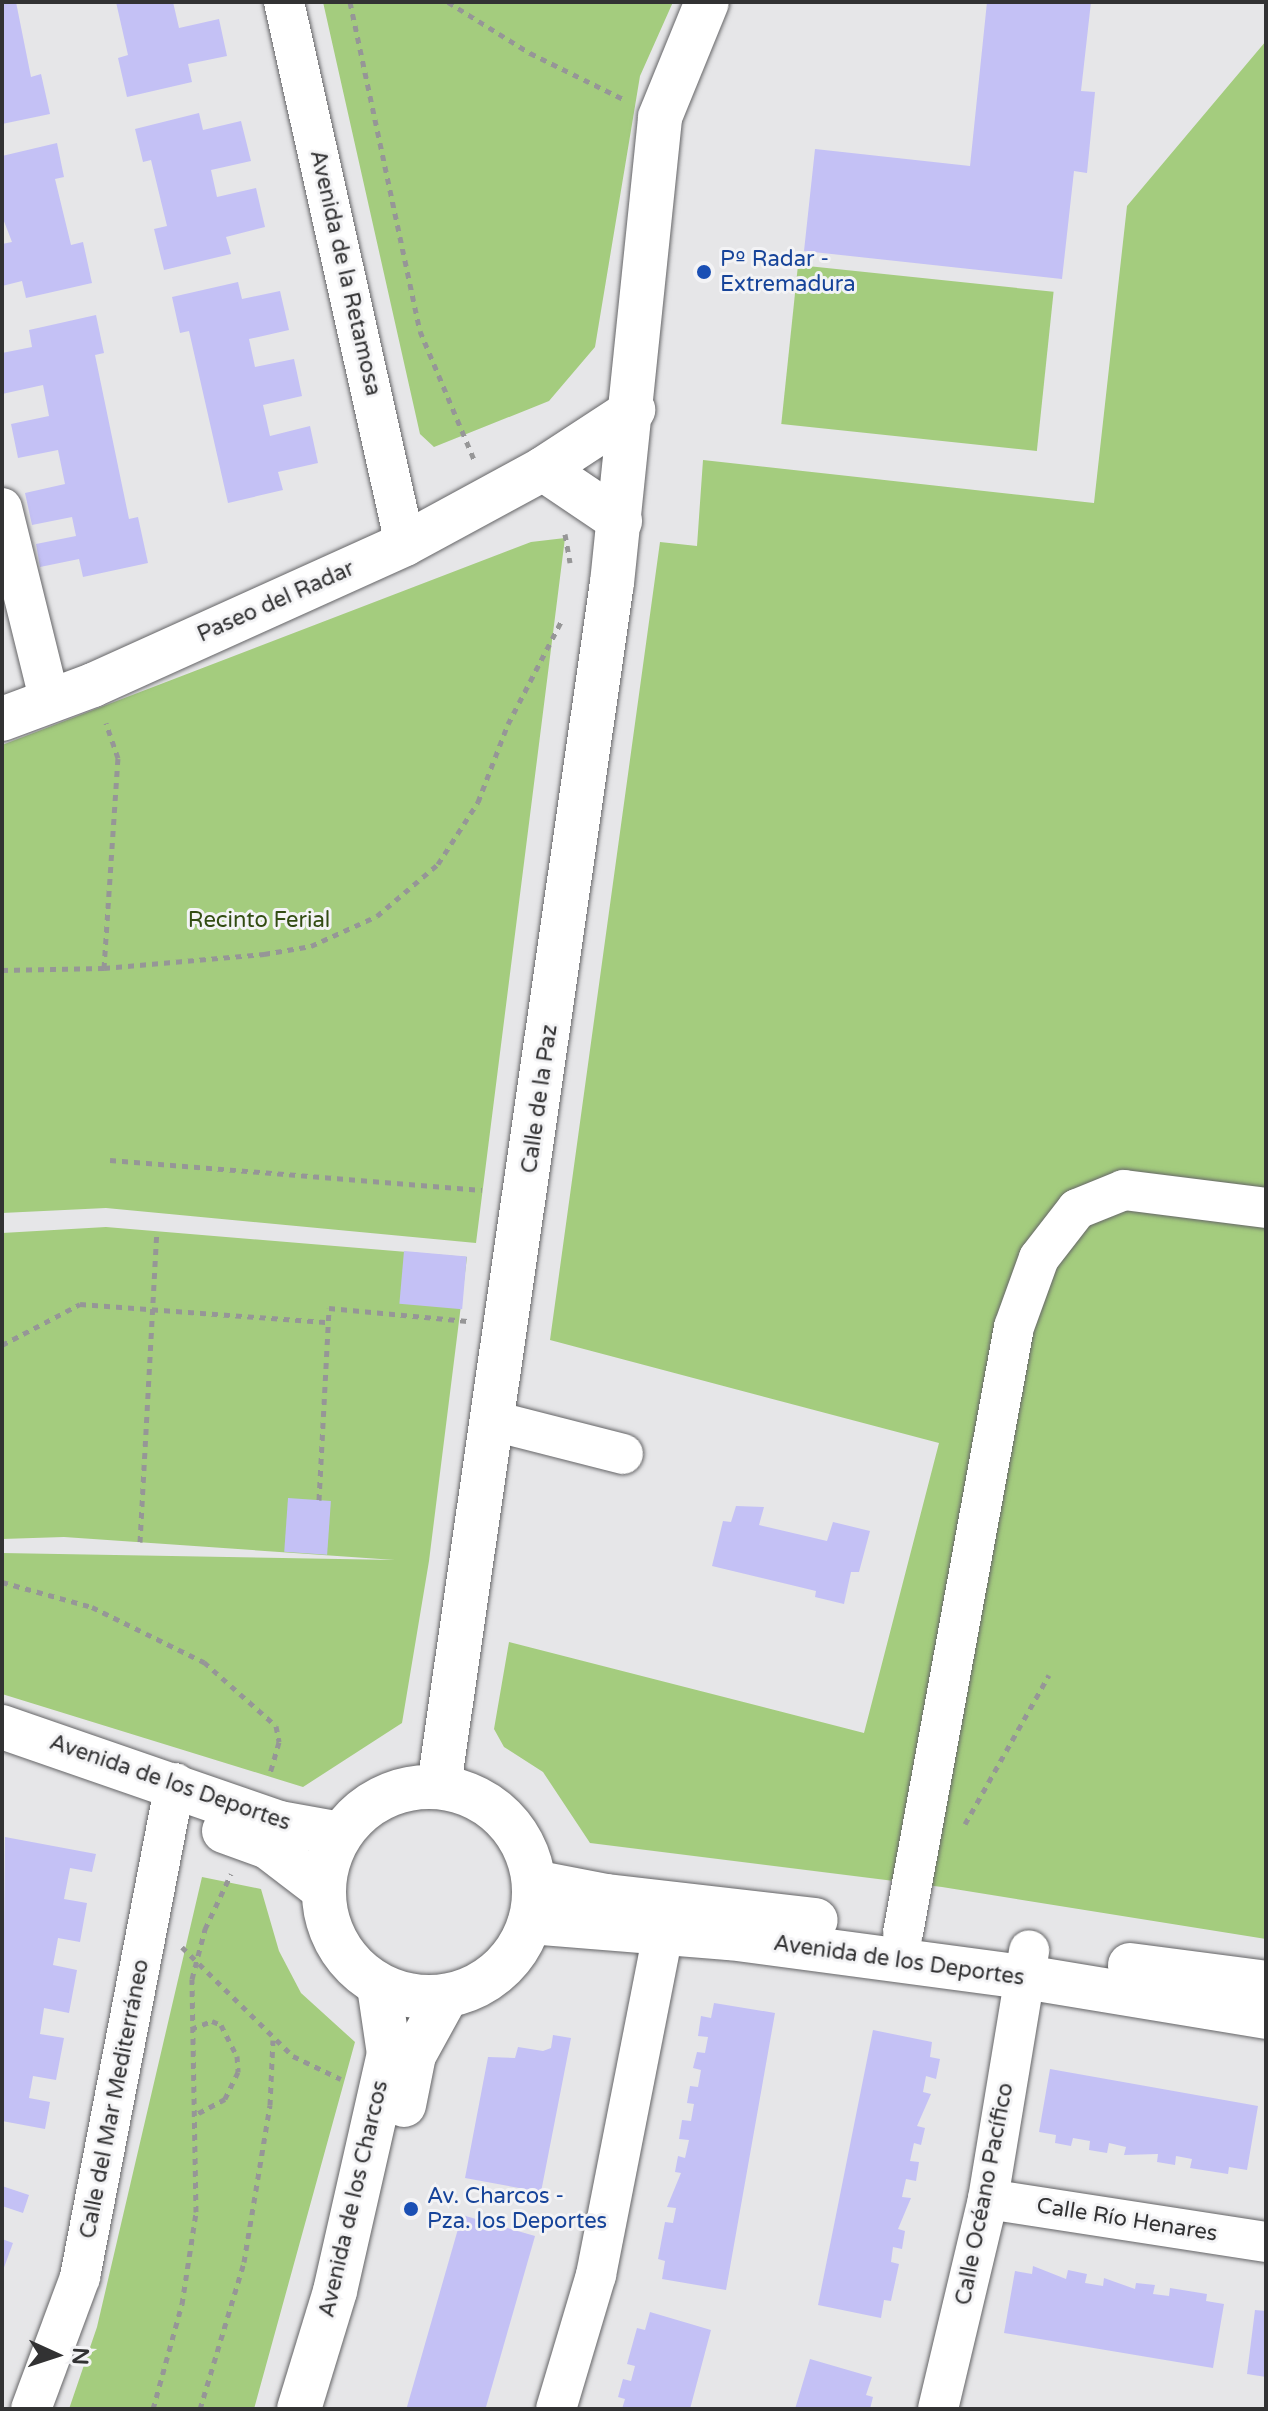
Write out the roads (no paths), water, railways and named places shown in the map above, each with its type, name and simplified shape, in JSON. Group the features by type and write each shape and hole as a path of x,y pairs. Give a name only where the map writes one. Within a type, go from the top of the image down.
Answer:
{"street":[{"name":"Avenida de la Retamosa","path":"284,2 405,544"},
{"path":"633,410 660,117 707,2"},
{"name":"Paseo del Radar","path":"2,719 93,685 405,544 543,469 633,410"},
{"name":"Calle de la Paz","path":"439,1786 527,1194 633,410"},
{"path":"543,469 620,521"},
{"path":"2,508 50,702"},
{"path":"903,1933 1014,1327 1039,1258 1077,1209 1124,1190 1266,1208"},
{"path":"494,1421 623,1454"},
{"name":"Avenida de los Deportes","path":"2,1727 172,1798 268,1847 323,1889"},
{"name":"Avenida de los Deportes","path":"2,1756 279,1823 340,1834"},
{"path":"439,1786 469,1794 498,1811 521,1840 532,1902 506,1964 485,1982 446,1997 410,1996 379,1986 341,1952 325,1911 323,1889 340,1834 368,1805 400,1790 439,1786"},
{"name":"Calle del Mar Mediterráneo","path":"31,2409 80,2277 172,1798"},
{"name":"Avenida de los Deportes","path":"532,1902 903,1933 1266,2017"},
{"name":"Avenida de los Deportes","path":"532,1902 663,1934 1266,1983"},
{"path":"556,2409 596,2275 663,1934"},
{"name":"Calle Océano Pacífico","path":"938,2409 988,2199 1027,1964"},
{"name":"Avenida de los Charcos","path":"299,2409 335,2291 389,2054 379,1986"},
{"name":"Avenida de los Charcos","path":"330,2409 364,2297 414,2055 446,1997"},
{"name":"Calle Río Henares","path":"988,2199 1266,2242"}],"place":[{"name":"Pº Radar - Extremadura","path":"704,272"},
{"name":"Av. Charcos - Pza. los Deportes","path":"411,2209"}],"park label":[{"name":"Recinto Ferial","path":"259,921"}]}
